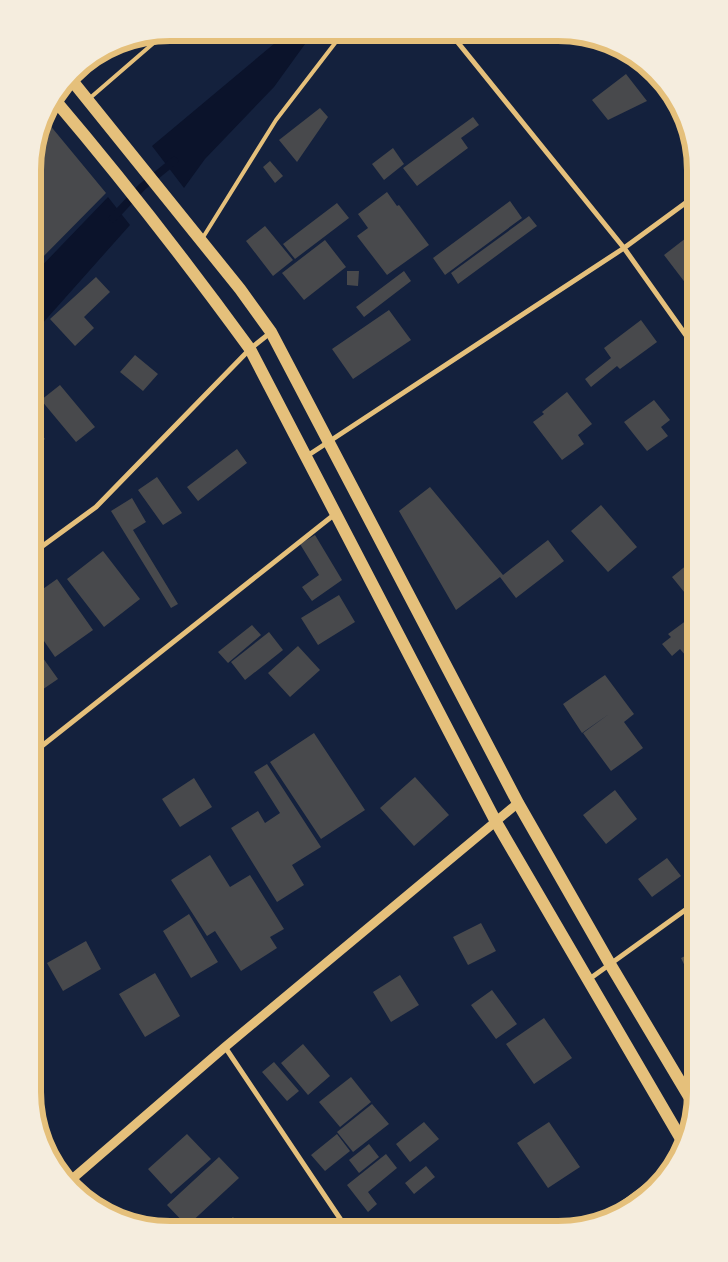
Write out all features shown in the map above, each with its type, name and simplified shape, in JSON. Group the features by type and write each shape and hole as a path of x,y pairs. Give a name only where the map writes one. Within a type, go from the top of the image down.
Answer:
{"main road":[{"path":"74,84 240,289 271,332 518,803 686,1092"},
{"path":"59,105 98,151 250,349 496,822 679,1135"}],"street":[{"path":"457,41 624,248 687,335"},
{"path":"306,456 624,248 687,203"},
{"path":"41,547 96,507 250,349 271,332"},
{"path":"41,747 336,514"},
{"path":"74,1177 226,1047 518,803"},
{"path":"587,980 686,909"},
{"path":"226,1047 342,1221"}],"lane":[{"path":"201,241 276,120 336,42"},
{"path":"88,100 154,43"}],"water":[{"path":"277,42 307,42 274,87 205,159 184,188 152,146"},
{"path":"108,197 130,225 41,325 41,267"}],"building":[{"path":"626,74 647,101 608,120 592,100"},
{"path":"320,108 328,117 297,162 279,140"},
{"path":"473,117 479,125 461,138 468,148 417,186 403,168"},
{"path":"50,125 106,193 41,259 42,153"},
{"path":"393,148 404,164 384,180 372,164"},
{"path":"270,161 283,176 275,183 263,167"},
{"path":"387,192 429,245 387,275 357,236 368,228 358,214"},
{"path":"510,201 522,218 445,275 433,258"},
{"path":"337,203 349,218 295,259 283,244"},
{"path":"529,216 537,226 458,284 451,273"},
{"path":"265,226 293,260 273,276 246,241"},
{"path":"687,237 687,285 664,255"},
{"path":"325,240 346,267 304,300 282,273"},
{"path":"347,271 359,271 358,286 347,285"},
{"path":"404,271 411,281 364,317 356,307"},
{"path":"96,277 110,292 84,317 94,328 75,346 50,319"},
{"path":"389,310 411,340 353,379 332,349"},
{"path":"641,320 657,342 620,369 617,366 591,387 585,379 611,358 604,348"},
{"path":"135,355 158,374 143,391 120,372"},
{"path":"60,385 95,427 76,442 41,400"},
{"path":"567,392 592,424 578,435 584,444 562,460 533,422 544,414 542,412"},
{"path":"654,400 670,420 661,427 668,436 647,451 624,422"},
{"path":"41,434 45,439 41,442"},
{"path":"237,449 247,463 198,501 187,487"},
{"path":"157,477 182,513 163,525 138,490"},
{"path":"430,487 503,575 548,540 564,561 516,598 500,577 456,610 399,511"},
{"path":"132,498 146,522 133,530 178,604 171,608 111,511"},
{"path":"601,505 637,547 608,572 571,531"},
{"path":"315,535 342,580 312,601 302,587 319,575 300,544"},
{"path":"103,551 140,599 104,627 67,579"},
{"path":"687,565 687,595 672,577"},
{"path":"57,579 93,630 55,657 41,637 41,590"},
{"path":"339,595 355,622 318,645 301,618"},
{"path":"687,620 686,656 680,649 672,656 662,644 671,637 668,634"},
{"path":"252,625 261,635 228,663 218,652"},
{"path":"269,632 283,650 245,680 231,662"},
{"path":"298,646 320,670 290,697 268,673"},
{"path":"41,655 58,679 41,691"},
{"path":"605,675 634,714 624,722 643,748 611,771 583,733 609,714 582,733 563,704"},
{"path":"314,733 365,810 321,839 270,762"},
{"path":"267,764 321,847 292,865 304,885 277,902 231,828 258,811 265,823 280,813 254,772"},
{"path":"415,777 449,815 414,846 380,808"},
{"path":"194,778 212,807 180,827 162,799"},
{"path":"615,790 637,819 606,844 583,815"},
{"path":"210,855 230,887 250,875 284,929 270,937 277,948 241,971 215,931 207,936 171,880"},
{"path":"667,858 681,876 652,897 638,879"},
{"path":"189,914 218,962 191,978 163,931"},
{"path":"481,923 496,951 468,965 453,937"},
{"path":"86,941 101,969 63,991 47,963"},
{"path":"686,955 686,969 681,958"},
{"path":"155,973 180,1016 145,1037 119,994"},
{"path":"400,975 419,1005 391,1022 373,992"},
{"path":"492,990 517,1024 496,1039 471,1005"},
{"path":"544,1018 572,1058 534,1084 506,1044"},
{"path":"303,1044 330,1076 308,1095 281,1063"},
{"path":"274,1062 299,1091 287,1101 262,1072"},
{"path":"351,1077 371,1102 340,1127 319,1102"},
{"path":"372,1104 389,1124 353,1152 337,1132"},
{"path":"424,1122 439,1139 410,1162 396,1144"},
{"path":"549,1122 580,1167 548,1188 517,1143"},
{"path":"187,1134 211,1159 171,1194 148,1169"},
{"path":"337,1134 350,1151 325,1171 311,1155"},
{"path":"369,1144 379,1157 359,1173 349,1160"},
{"path":"386,1154 397,1168 368,1192 377,1204 368,1212 347,1185"},
{"path":"219,1157 239,1178 192,1221 182,1221 167,1205"},
{"path":"426,1166 435,1177 414,1194 405,1183"},
{"path":"233,1217 236,1221 228,1221"}],"waterway":[{"path":"113,218 142,187 174,161"}]}
